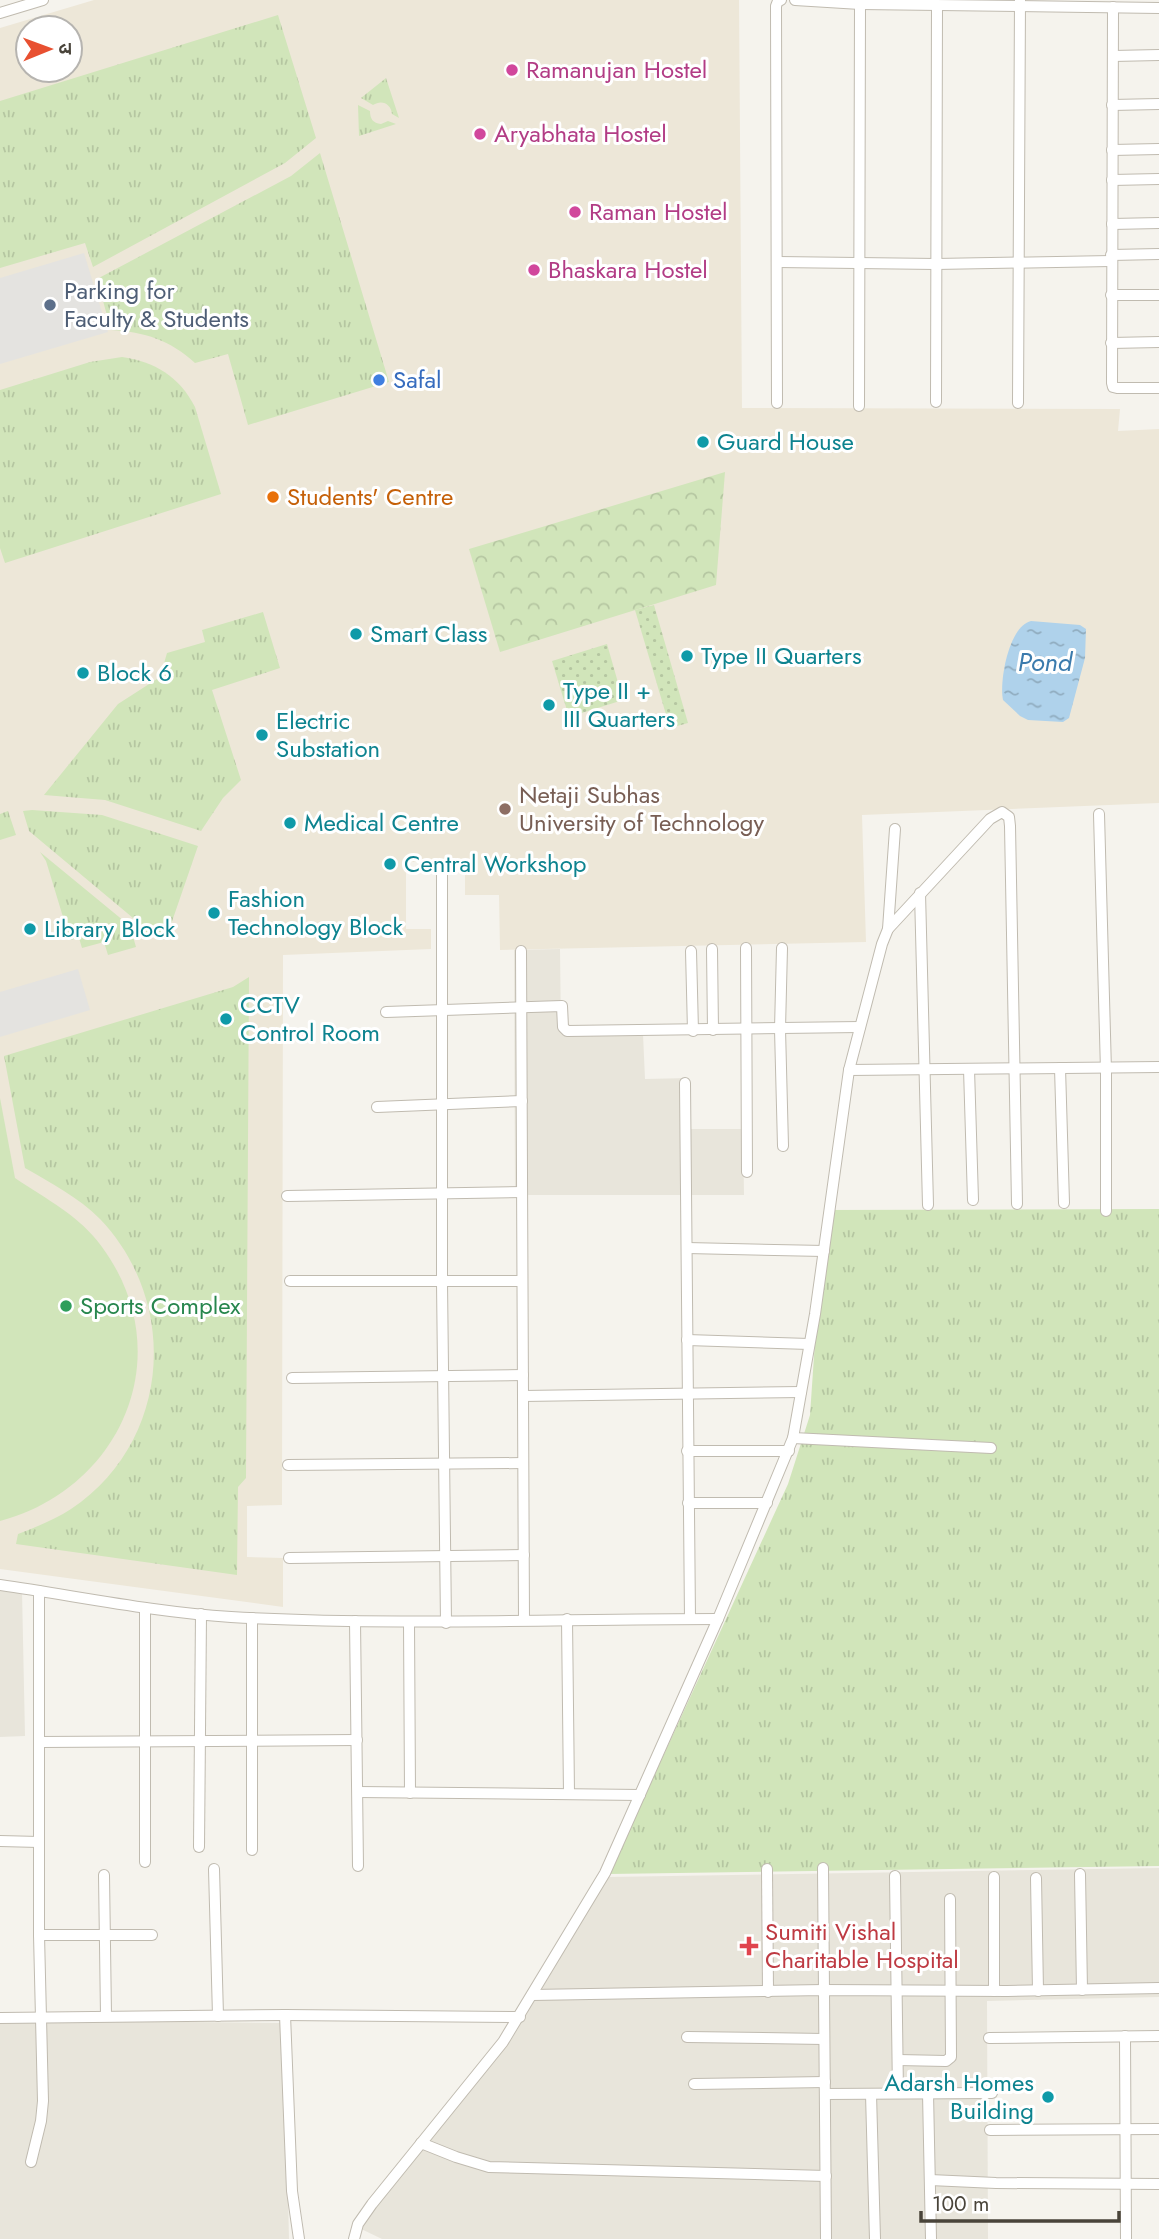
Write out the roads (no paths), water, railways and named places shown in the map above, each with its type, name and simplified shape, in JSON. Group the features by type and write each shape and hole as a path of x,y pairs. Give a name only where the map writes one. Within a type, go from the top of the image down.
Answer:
{"street":[{"path":"0,13 43,0"},
{"path":"778,403 776,6 781,0"},
{"path":"795,0 937,5 1020,2 1159,8"},
{"path":"1018,403 1020,2"},
{"path":"859,406 860,4"},
{"path":"936,402 937,5"},
{"path":"1113,7 1113,387 1159,388"},
{"path":"1113,56 1159,55"},
{"path":"1112,105 1159,104"},
{"path":"1112,150 1159,149"},
{"path":"1112,180 1159,179"},
{"path":"1112,224 1159,223"},
{"path":"778,262 936,264 1159,254"},
{"path":"1111,295 1159,295"},
{"path":"1111,343 1159,342"},
{"path":"888,929 990,819 1002,812 1007,814 1010,826 1017,1204"},
{"path":"1099,814 1106,1068 1106,1211"},
{"path":"354,2239 358,2224 372,2204 503,2042 605,1873 789,1451 810,1344 849,1070 888,929 895,829"},
{"path":"442,866 442,1283 446,1623"},
{"path":"920,893 928,1205"},
{"path":"746,948 747,1172"},
{"path":"782,948 780,1029 783,1146"},
{"path":"712,949 713,1030"},
{"path":"521,950 524,1619"},
{"path":"691,951 693,1031"},
{"path":"386,1012 562,1006 563,1027 567,1031 860,1027"},
{"path":"849,1070 1159,1067"},
{"path":"1060,1068 1064,1203"},
{"path":"969,1069 973,1200"},
{"path":"685,1083 690,1619"},
{"path":"377,1107 522,1101"},
{"path":"287,1196 522,1192"},
{"path":"687,1248 824,1251"},
{"path":"290,1281 522,1281"},
{"path":"688,1340 810,1344"},
{"path":"292,1378 523,1375"},
{"path":"523,1396 801,1392"},
{"path":"793,1438 991,1448"},
{"path":"687,1451 789,1451"},
{"path":"288,1465 523,1463"},
{"path":"688,1503 767,1503"},
{"path":"289,1558 524,1555"},
{"path":"0,1585 145,1608 252,1618 446,1623 524,1619 718,1619"},
{"path":"31,2162 43,2101 39,1935 39,1591"},
{"path":"145,1608 145,1862"},
{"path":"199,1847 201,1614"},
{"path":"252,1618 252,1850"},
{"path":"567,1619 569,1794"},
{"path":"355,1621 358,1866"},
{"path":"409,1622 410,1793"},
{"path":"40,1742 357,1740"},
{"path":"358,1792 640,1794"},
{"path":"0,1841 39,1842"},
{"path":"767,1868 768,1992"},
{"path":"822,1868 826,2239"},
{"path":"214,1869 218,2016"},
{"path":"1080,1874 1082,1990"},
{"path":"104,1875 106,2016"},
{"path":"895,1876 898,2093"},
{"path":"993,1877 994,1991"},
{"path":"1036,1878 1038,1990"},
{"path":"898,2060 946,2061 951,2057 950,1899"},
{"path":"39,1935 152,1935"},
{"path":"532,1995 1159,1988"},
{"path":"0,2018 285,2015 520,2017"},
{"path":"285,2015 292,2191 299,2239"},
{"path":"1125,2036 1126,2239"},
{"path":"989,2038 1159,2036"},
{"path":"687,2037 824,2039"},
{"path":"694,2084 825,2088 871,2094 992,2093"},
{"path":"928,2093 931,2239"},
{"path":"871,2094 875,2239"},
{"path":"990,2130 1159,2129"},
{"path":"421,2143 489,2167 825,2176"},
{"path":"930,2180 1159,2184"}],"water":[{"name":"Pond","path":"1031,621 1080,625 1086,629 1085,658 1069,718 1063,722 1028,720 1003,700 1004,668 1011,643 1023,625"}],"place":[{"name":"Ramanujan Hostel","path":"512,70"},
{"name":"Aryabhata Hostel","path":"480,134"},
{"name":"Raman Hostel","path":"575,212"},
{"name":"Bhaskara Hostel","path":"534,270"},
{"name":"Parking for Faculty & Students","path":"50,305"},
{"name":"Safal","path":"379,380"},
{"name":"Guard House","path":"703,442"},
{"name":"Students' Centre","path":"273,497"},
{"name":"Smart Class","path":"356,634"},
{"name":"Type II Quarters","path":"687,656"},
{"name":"Block 6","path":"83,673"},
{"name":"Type II + III Quarters","path":"549,705"},
{"name":"Electric Substation","path":"262,735"},
{"name":"Netaji Subhas University of Technology","path":"505,809"},
{"name":"Medical Centre","path":"290,823"},
{"name":"Central Workshop","path":"390,864"},
{"name":"Fashion Technology Block","path":"214,913"},
{"name":"Library Block","path":"30,929"},
{"name":"CCTV Control Room","path":"226,1019"},
{"name":"Sports Complex","path":"66,1306"},
{"name":"Sumiti Vishal Charitable Hospital","path":"749,1946"},
{"name":"Adarsh Homes Building","path":"1048,2097"}]}
